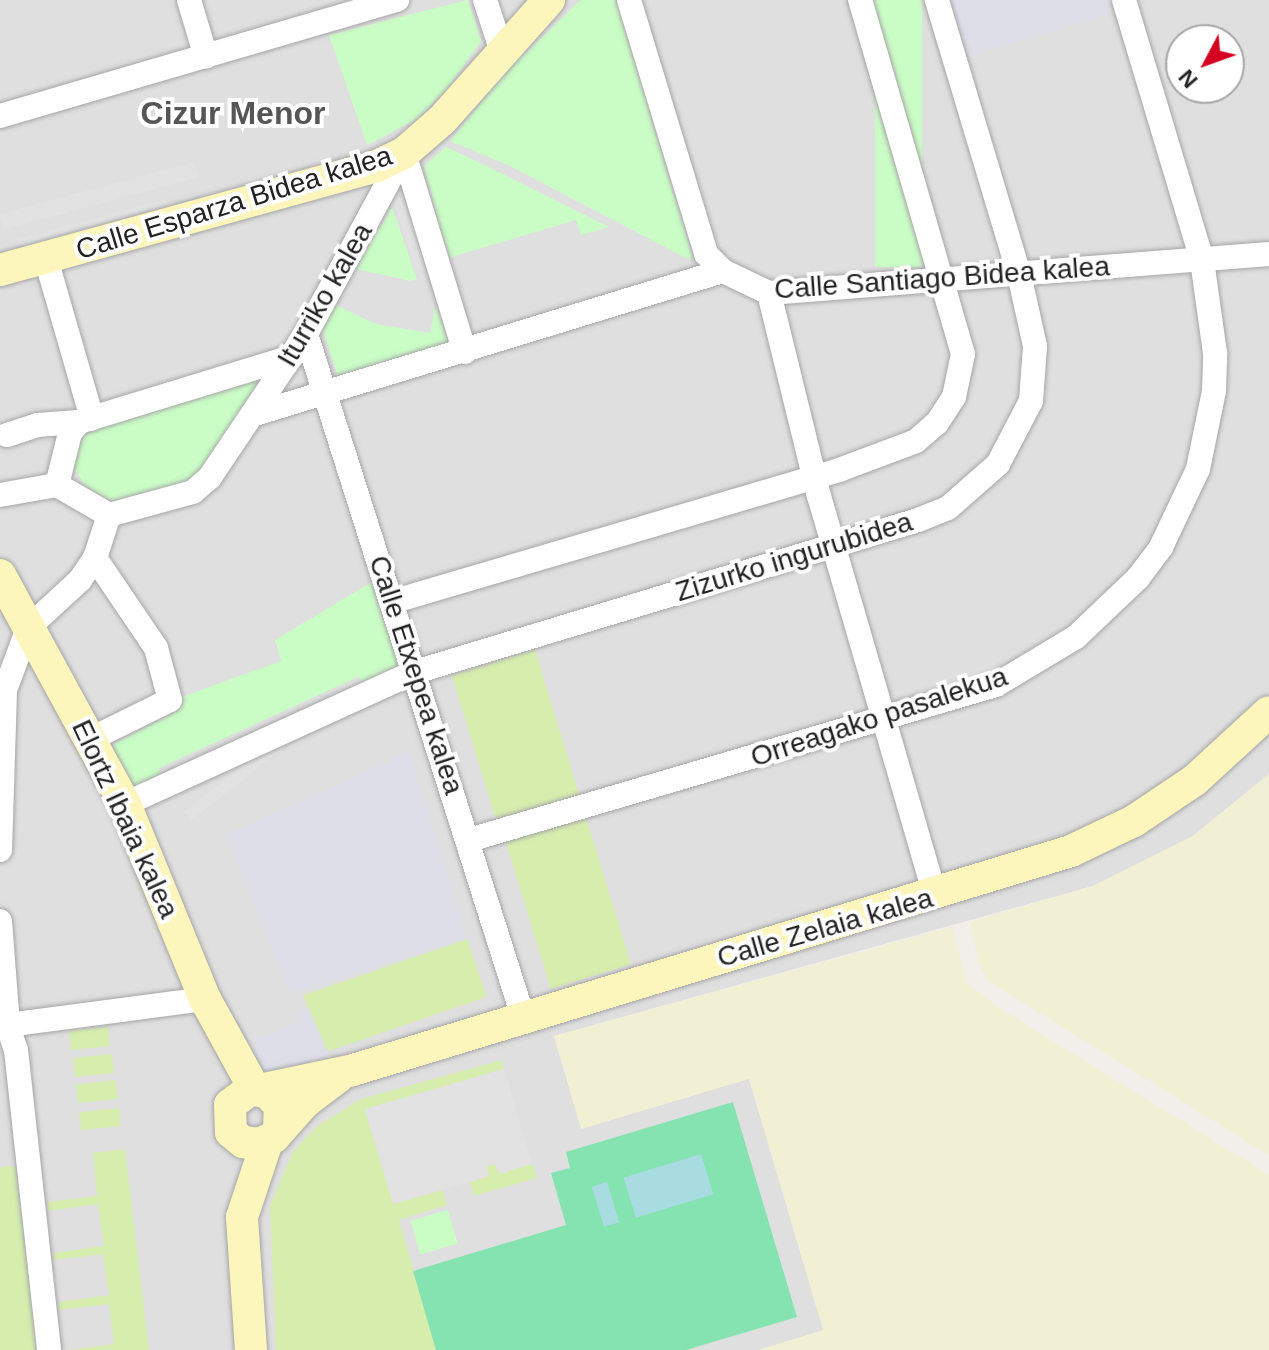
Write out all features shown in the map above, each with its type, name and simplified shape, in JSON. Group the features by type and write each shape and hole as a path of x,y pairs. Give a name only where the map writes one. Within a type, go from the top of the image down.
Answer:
{"street":[{"path":"189,0 206,57"},
{"path":"0,116 397,0"},
{"path":"485,0 501,49"},
{"name":"Calle Esparza Bidea kalea","path":"0,270 377,166 404,153 442,120 501,49 549,0"},
{"path":"255,414 723,271 700,240 629,0"},
{"path":"391,602 814,476 916,441 948,409 961,378 963,354 860,0"},
{"name":"Zizurko ingurubidea","path":"125,804 415,672 833,546 948,508 1007,453 1035,380 1035,346 1019,274 937,0"},
{"name":"Orreagako pasalekua","path":"469,840 996,685 1040,662 1108,610 1161,547 1198,469 1214,391 1213,340 1202,260 1124,0"},
{"path":"404,153 465,352"},
{"name":"Iturriko kalea","path":"109,515 193,492 210,477 306,334 404,153"},
{"name":"Calle Santiago Bidea kalea","path":"723,271 769,293 1269,254"},
{"path":"46,259 86,420"},
{"path":"769,293 833,546 935,896"},
{"name":"Calle Etxepea kalea","path":"306,334 523,1017"},
{"path":"7,435 37,425 86,420 291,357"},
{"path":"57,485 70,433 86,420"},
{"path":"0,495 57,485 109,515 95,558 80,580 28,628 5,690 0,850"},
{"path":"91,739 170,700 156,648 95,558"},
{"name":"Elortz Ibaia kalea","path":"0,575 125,804 209,1006 257,1090"},
{"name":"Calle Zelaia kalea","path":"257,1090 344,1073 935,896 1071,851 1134,821 1195,780 1269,712"},
{"path":"0,921 4,1026 16,1050 49,1350"},
{"path":"4,1026 209,1006"},
{"name":"Elortz Ibaia kalea","path":"209,1006 242,1217 251,1350"},
{"name":"Calle Zelaia kalea","path":"273,1136 305,1102 344,1073"},
{"path":"257,1090 280,1106 273,1136 250,1144 229,1123 235,1098 257,1090"},
{"name":"Elortz Ibaia kalea","path":"242,1217 273,1136"}],"shaded area":[{"path":"0,0 1269,0 1269,774 1193,836 1093,886 554,1036 582,1128 749,1078 824,1330 759,1350 0,1350"},
{"path":"951,0 1105,0 1110,14 969,56"},
{"path":"194,162 198,177 3,230 0,214"},
{"path":"408,195 431,269 416,273 394,199"},
{"path":"160,201 162,206 19,246 17,240"},
{"path":"358,676 365,685 191,820 185,811"},
{"path":"409,752 467,939 290,993 226,835"},
{"path":"1269,774 1269,1155 990,982 979,965 970,922 1093,886 1193,836"},
{"path":"952,927 967,983 996,1006 1269,1175 1269,1350 759,1350 823,1330 749,1079 581,1129 554,1036"},
{"path":"309,1008 329,1055 283,1069 264,1085 243,1061 259,1049 255,1039 300,1021 297,1012"},
{"path":"504,1069 532,1164 499,1174 495,1164 486,1167 489,1176 393,1204 365,1109"}],"green space":[{"path":"468,0 481,41 447,89 417,119 367,145 329,35"},
{"path":"581,0 616,0 692,255 688,259 508,165 450,141 511,67"},
{"path":"875,0 922,0 922,267 875,267"},
{"path":"446,147 609,227 581,235 576,220 448,258 424,166"},
{"path":"392,207 417,279 411,281 356,269"},
{"path":"336,305 376,324 430,333 436,305 448,343 338,376 322,328"},
{"path":"268,377 192,482 133,503 107,499 85,486 75,469 73,456 87,428"},
{"path":"372,582 384,624 390,624 403,661 393,674 365,685 358,677 159,768 162,779 135,790 112,745 180,710 179,698 281,661 275,640"},
{"path":"535,650 580,797 497,823 452,675"},
{"path":"586,817 631,964 551,989 506,842"},
{"path":"467,939 487,997 323,1053 303,995"},
{"path":"108,1027 110,1046 71,1050 69,1031"},
{"path":"112,1054 114,1073 75,1077 73,1058"},
{"path":"502,1060 504,1069 365,1110 393,1204 443,1190 447,1205 399,1220 437,1350 276,1350 270,1205 293,1152 317,1126 361,1099"},
{"path":"116,1080 118,1099 78,1103 76,1084"},
{"path":"733,1102 797,1317 686,1350 436,1350 413,1271 566,1225 551,1173 570,1168 566,1152"},
{"path":"119,1108 121,1126 81,1130 79,1112"},
{"path":"125,1149 149,1350 70,1350 114,1344 109,1304 59,1310 59,1302 109,1295 103,1254 54,1260 53,1253 104,1246 98,1204 48,1211 47,1202 97,1196 93,1153"},
{"path":"496,1164 499,1173 532,1164 537,1178 474,1196 470,1182 489,1176 486,1166"},
{"path":"15,1166 37,1350 0,1350 0,1167"},
{"path":"448,1210 458,1244 420,1254 411,1221"}],"water":[{"path":"701,1154 713,1194 636,1218 624,1178"},
{"path":"607,1182 619,1222 604,1227 592,1187"}],"district":[{"name":"Cizur Menor","path":"233,113"}]}
